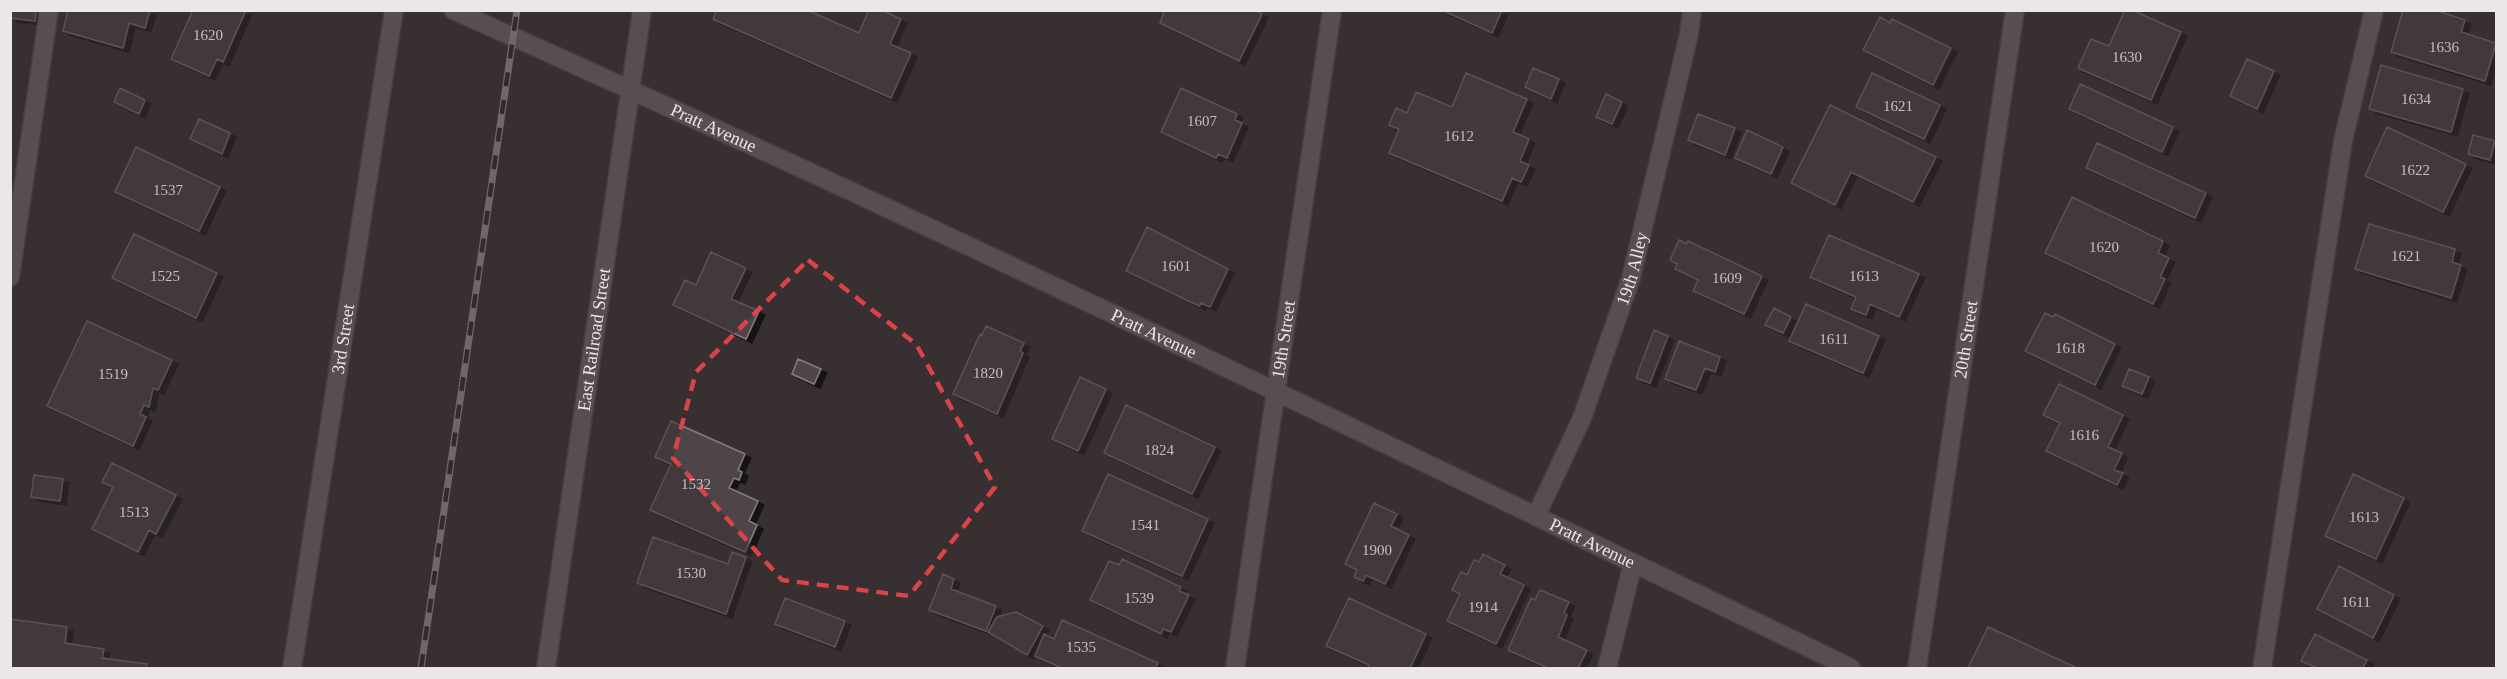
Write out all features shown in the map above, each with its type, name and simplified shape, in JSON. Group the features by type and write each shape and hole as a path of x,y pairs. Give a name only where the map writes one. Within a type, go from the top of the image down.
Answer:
{"street":[{"path":"10,277 49,10"},
{"name":"3rd Street","path":"292,669 394,10"},
{"name":"Pratt Avenue","path":"453,10 631,90 1276,391 1851,669"},
{"name":"East Railroad Street","path":"546,669 642,10"},
{"name":"19th Street","path":"1235,669 1332,10"},
{"name":"19th Alley","path":"1536,516 1582,418 1632,278 1689,34 1692,10"},
{"name":"20th Street","path":"1917,669 2015,10"},
{"path":"2262,669 2343,141 2374,10"},
{"path":"1607,669 1633,563"}],"highlighted area":[{"path":"808,260 916,344 995,487 909,596 782,580 673,458 696,372"}],"building":[{"path":"10,10 36,10 35,21 10,18"},
{"path":"68,10 150,10 145,28 129,23 123,48 63,31"},
{"path":"193,10 246,10 223,62 217,59 209,76 171,59"},
{"path":"717,10 807,10 859,33 869,10 882,10 901,19 890,44 911,53 891,98 713,19"},
{"path":"1165,10 1255,10 1262,14 1239,61 1160,23"},
{"path":"1442,10 1502,10 1492,33"},
{"path":"2125,10 2132,10 2181,32 2151,100 2078,68 2091,39 2109,46"},
{"path":"2403,10 2435,10 2465,20 2461,32 2496,43 2485,81 2391,52"},
{"path":"1880,17 1890,23 1892,19 1951,48 1933,85 1863,50"},
{"path":"2247,59 2274,71 2257,109 2230,96"},
{"path":"2381,65 2463,89 2451,132 2369,109"},
{"path":"1533,68 1559,79 1551,99 1525,87"},
{"path":"1466,73 1527,99 1513,132 1529,139 1520,161 1529,165 1521,182 1512,178 1502,201 1389,153 1399,129 1389,125 1396,108 1407,113 1416,92 1452,107"},
{"path":"1872,73 1940,105 1924,139 1856,107"},
{"path":"2080,84 2173,127 2162,152 2069,109"},
{"path":"120,88 145,100 139,114 114,102"},
{"path":"1181,88 1237,114 1235,120 1242,123 1227,158 1218,154 1216,158 1161,132"},
{"path":"1606,94 1622,102 1612,124 1596,117"},
{"path":"1830,105 1936,157 1913,202 1851,172 1835,205 1791,183"},
{"path":"1698,114 1735,128 1725,155 1688,140"},
{"path":"199,119 230,133 222,154 190,139"},
{"path":"2387,127 2466,164 2443,212 2365,176"},
{"path":"1747,130 1783,147 1771,174 1735,158"},
{"path":"2473,135 2495,141 2490,160 2468,154"},
{"path":"2097,143 2206,193 2195,218 2086,168"},
{"path":"136,147 220,187 199,231 115,192"},
{"path":"2072,197 2163,241 2158,253 2169,258 2160,277 2165,279 2153,304 2045,253"},
{"path":"2369,224 2455,249 2452,262 2461,265 2451,298 2355,269"},
{"path":"1147,227 1228,269 1210,307 1201,303 1199,306 1126,271"},
{"path":"134,234 217,273 196,318 112,278"},
{"path":"1829,235 1919,274 1899,317 1870,304 1866,315 1851,309 1856,297 1810,277"},
{"path":"1679,240 1686,244 1688,241 1762,276 1744,314 1693,291 1698,280 1675,269 1677,264 1670,260"},
{"path":"711,252 746,268 731,299 759,311 746,339 673,305 685,280 696,285"},
{"path":"1806,304 1879,336 1863,373 1789,341"},
{"path":"1774,308 1791,317 1783,333 1765,325"},
{"path":"2045,313 2053,317 2055,314 2115,344 2095,385 2025,351"},
{"path":"87,321 172,360 158,390 153,388 149,407 144,405 140,414 146,417 133,446 47,406"},
{"path":"986,326 1024,343 1020,351 1023,353 997,414 953,394 980,334 982,335"},
{"path":"1654,330 1668,336 1650,383 1636,378"},
{"path":"1679,341 1720,357 1715,372 1705,368 1696,390 1665,379"},
{"path":"798,359 821,369 814,384 792,374"},
{"path":"2129,369 2149,377 2142,394 2122,386"},
{"path":"1080,377 1106,389 1078,451 1052,439"},
{"path":"2059,384 2123,415 2108,447 2122,453 2114,470 2123,473 2117,485 2046,451 2060,423 2043,415"},
{"path":"1126,405 1215,447 1192,494 1104,453"},
{"path":"671,421 745,454 738,470 742,472 739,480 734,478 729,488 758,501 749,521 757,525 745,552 650,510 671,464 655,457"},
{"path":"112,463 176,495 156,534 149,530 138,552 92,529 113,487 102,482"},
{"path":"1108,474 1208,519 1182,576 1082,531"},
{"path":"2353,474 2404,498 2376,559 2325,536"},
{"path":"34,475 63,479 60,501 31,497"},
{"path":"1374,503 1397,514 1391,526 1409,535 1385,584 1366,575 1363,581 1354,577 1357,570 1345,564"},
{"path":"653,537 728,564 732,552 746,557 726,614 637,583"},
{"path":"1483,554 1505,565 1500,574 1524,585 1496,644 1447,621 1460,594 1452,590 1461,572 1467,575 1474,560 1479,562"},
{"path":"1122,559 1181,587 1179,591 1189,595 1171,632 1163,629 1161,634 1090,600 1109,561 1119,565"},
{"path":"2339,566 2394,595 2373,638 2317,609"},
{"path":"943,574 954,579 951,589 996,606 986,631 929,610"},
{"path":"1540,590 1569,602 1564,613 1567,615 1558,637 1587,650 1578,668 1548,668 1508,650 1531,598 1535,600"},
{"path":"785,598 845,621 835,647 775,624"},
{"path":"1349,598 1426,634 1410,668 1368,668 1369,665 1326,646"},
{"path":"1016,612 1043,626 1027,655 988,632 997,617"},
{"path":"10,619 67,627 65,643 104,649 102,658 147,664 146,668 10,668"},
{"path":"1062,620 1158,663 1155,668 1062,668 1035,656 1044,634 1054,639"},
{"path":"1988,627 2077,668 1968,668"},
{"path":"2315,634 2367,660 2363,668 2317,668 2301,661"}],"railway":[{"path":"421,668 517,10"}]}
